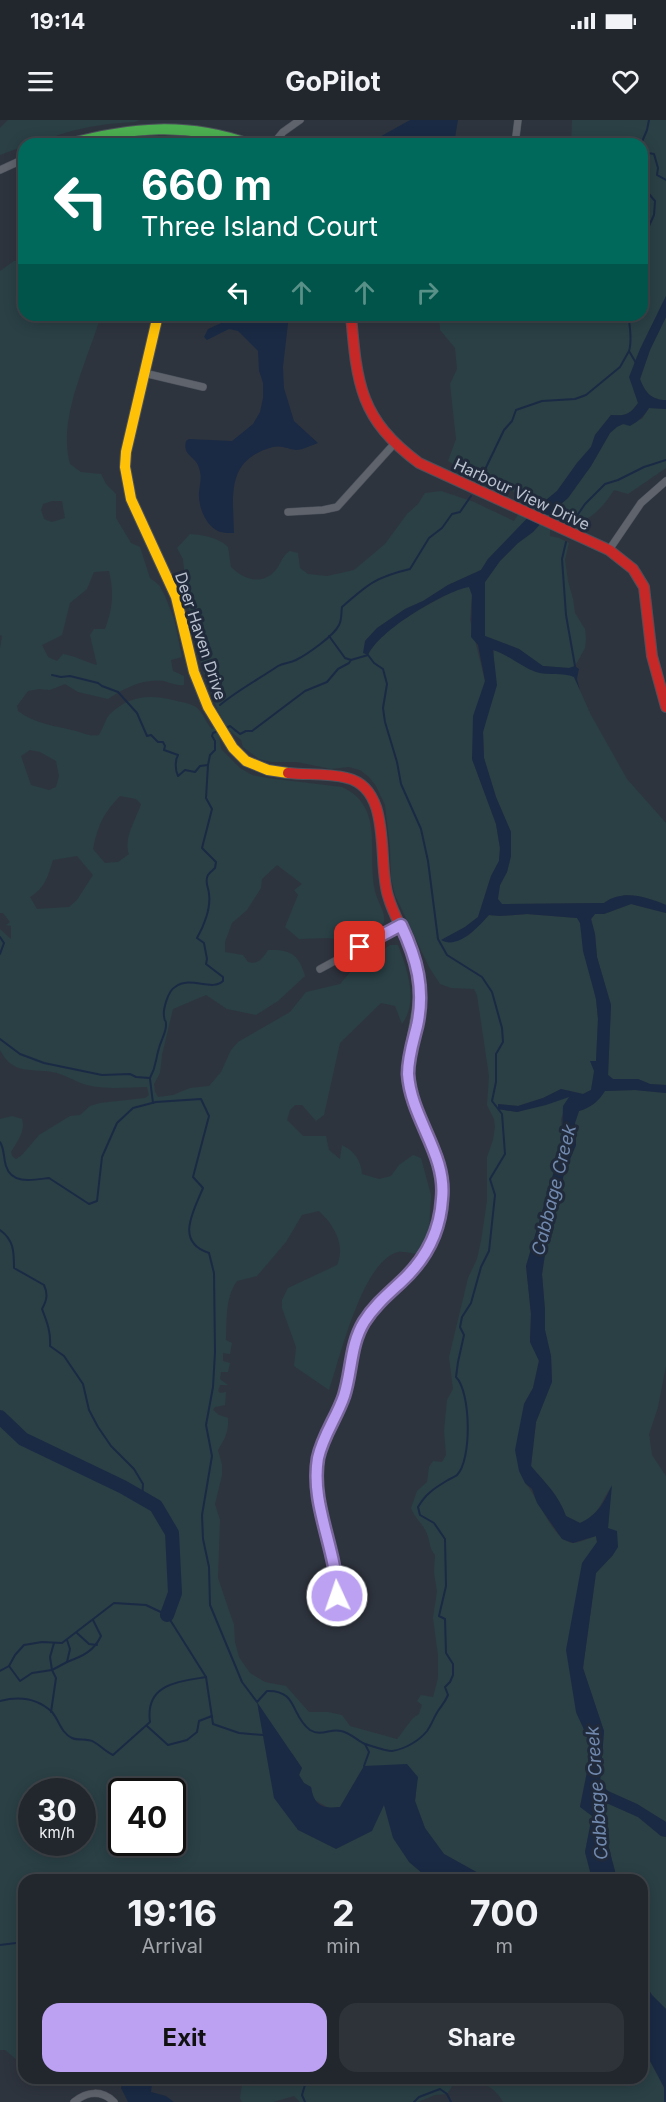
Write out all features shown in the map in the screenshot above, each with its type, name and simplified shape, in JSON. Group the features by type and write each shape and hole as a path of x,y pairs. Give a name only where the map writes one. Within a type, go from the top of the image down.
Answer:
{"street":[{"path":"278,138 300,120"},
{"path":"516,138 518,120"},
{"path":"96,138 120,133 177,129 214,133 230,138"},
{"path":"0,170 18,162"},
{"name":"Deer Haven Drive","path":"157,321 126,450 127,486 176,597 198,686 218,725 239,756 259,768 347,778 366,788 377,806 387,897 418,968 421,995 409,1062 410,1087 415,1111 438,1159 443,1196 436,1229 422,1259 373,1309 360,1329 350,1358 344,1395 327,1430 319,1456 316,1470 318,1497 335,1567 336,1604"},
{"name":"Harbour View Drive","path":"351,321 355,366 362,395 375,421 393,444 419,463 609,550 630,565 644,587 649,607 652,658 666,706"},
{"path":"144,373 203,387"},
{"path":"288,512 337,507 393,444"},
{"path":"609,550 641,503 666,481"},
{"path":"320,969 401,925"},
{"path":"74,2102 80,2097 93,2093 106,2096 114,2102"}],"green space":[{"path":"8,120 139,120 100,125 52,138 18,138 18,148 0,155 0,128"},
{"path":"572,120 666,120 666,296 635,361 638,403 627,414 611,415 595,435 591,447 557,491 540,505 488,559 481,570 405,609 377,628 365,641 368,655 384,635 407,617 457,589 469,586 472,595 470,620 485,681 472,759 496,824 500,848 499,861 491,876 478,917 442,940 468,936 489,915 527,914 577,918 596,999 598,1019 596,1061 591,1061 595,1071 591,1090 583,1094 561,1089 518,1106 499,1104 498,1109 517,1112 570,1096 561,1119 562,1140 555,1168 526,1266 531,1314 530,1342 539,1360 533,1388 524,1404 525,1483 552,1527 566,1541 575,1543 596,1536 576,1712 592,1747 580,1806 592,1816 585,1852 591,1874 480,1874 444,1854 425,1828 415,1801 417,1777 364,1766 340,1807 329,1808 313,1799 311,1787 304,1783 299,1775 302,1768 292,1753 298,1830 384,1804 409,1862 423,1874 18,1874 18,2061 5,2050 0,2050 0,1119 12,1116 22,1119 22,1132 11,1152 16,1159 39,1135 70,1116 80,1115 90,1106 145,1098 149,1095 147,1087 94,1087 57,1073 22,1069 10,1063 0,1050 0,929 11,939 11,926 6,925 10,922 3,913 0,913 0,649 2,636 0,635 0,271 18,260 18,321 99,321 71,409 67,446 70,464 81,472 101,474 106,484 116,494 116,518 131,543 140,547 150,578 159,585 165,596 174,619 182,657 171,660 173,671 184,676 184,685 157,680 142,682 108,699 78,692 65,684 50,690 28,691 17,706 18,711 39,722 87,734 99,735 109,715 116,709 131,700 147,697 164,698 196,707 212,729 224,721 203,671 187,602 183,559 177,548 190,534 220,541 228,547 231,567 241,575 258,579 270,576 290,551 298,553 300,568 308,574 327,576 354,570 385,544 425,493 441,491 474,502 514,521 525,504 524,496 476,476 448,461 456,439 450,384 457,369 455,348 440,330 439,321 648,321 648,138 571,138","holes":["62,501 65,518 52,522 44,519 41,510 43,504","109,571 112,600 108,621 105,629 94,629 90,635 97,665 63,654 57,661 48,657 42,645 62,635 70,603 87,589 94,572","229,730 241,740 243,747 259,759 272,762 297,762 331,769 349,767 360,770 369,777 385,805 391,878 395,895 429,967 440,984 451,988 474,989 477,995 489,1076 487,1105 495,1127 487,1157 487,1201 477,1259 468,1278 449,1357 453,1389 447,1400 444,1431 446,1455 442,1462 433,1461 429,1467 427,1482 417,1491 411,1508 425,1529 435,1555 434,1573 437,1591 433,1618 438,1655 438,1678 433,1697 421,1695 417,1701 422,1705 419,1714 413,1718 397,1739 350,1726 342,1715 309,1712 286,1686 265,1682 250,1673 239,1657 234,1625 218,1578 220,1520 215,1504 222,1475 218,1450 226,1435 228,1418 213,1410 215,1407 225,1405 226,1392 218,1391 220,1385 228,1385 220,1379 221,1372 228,1372 230,1363 223,1361 223,1353 230,1354 232,1343 226,1340 227,1309 233,1288 237,1281 257,1276 286,1242 302,1215 319,1211 337,1236 340,1250 337,1265 288,1288 282,1300 282,1308 296,1347 294,1366 329,1390 363,1291 385,1259 398,1252 416,1254 429,1231 431,1195 421,1158 413,1155 399,1165 391,1176 379,1179 362,1174 358,1160 346,1147 342,1145 340,1159 329,1150 326,1136 303,1136 287,1120 290,1110 295,1105 302,1105 316,1121 324,1115 340,1043 381,1003 395,1006 402,1024 407,1015 411,995 408,974 398,945 390,945 352,970 340,984 306,992 290,1012 238,1042 231,1050 221,1072 209,1086 190,1088 173,1095 158,1097 155,1092 154,1084 160,1073 173,1009 206,995 227,1009 256,1015 278,1001 305,976 300,963 293,954 288,952 268,950 255,963 248,962 243,955 225,952 225,942 232,923 247,910 261,888 262,879 277,865 302,884 294,890 298,895 285,927 299,939 328,938 354,942 376,930 384,922 384,914 376,895 373,877 372,833 369,819 364,806 356,796 342,787 252,775 240,768 221,749 219,735","30,750 40,752 56,761 59,776 56,787 49,790 31,785 21,756","120,796 136,799 141,804 129,835 129,854 118,862 105,863 93,849 99,826 109,808","77,856 93,875 77,900 69,907 37,909 30,897 43,886 53,860"]},
{"path":"666,317 666,400 656,399 649,394 640,379 650,350"},
{"path":"649,408 666,409 666,468 628,494 614,490 600,508 578,525 561,515 554,521 550,530 550,536 569,543 565,560 568,581 575,613 585,629 585,648 575,666 569,668 542,666 519,649 485,636 485,582 500,561 568,498 591,466 610,433 617,426 642,419"},
{"path":"494,650 536,672 568,674 574,677 591,715 627,779 666,823 666,905 627,895 604,903 501,904 497,899 511,856 511,832 496,797 484,758 483,732"},
{"path":"631,904 666,913 666,1085 650,1084 638,1079 613,1079 608,1075 611,1005 597,957 591,919 595,914 604,914"},
{"path":"635,1090 666,1093 666,1366 658,1407 649,1434 652,1455 666,1476 666,1822 637,1804 608,1791 600,1783 604,1731 583,1668 596,1573 613,1555 608,1528 611,1487 596,1512 580,1523 566,1516 555,1495 531,1466 536,1422 552,1381 551,1356 545,1330 542,1275 550,1221 565,1171 576,1145 575,1123 579,1111 594,1104 604,1091"},
{"path":"603,1801 638,1817 661,1836 666,1837 666,2009 648,1989 648,1874 616,1874 605,1833"},
{"path":"648,2057 664,2088 664,2102 503,2102 484,2084 648,2084"},
{"path":"242,2084 454,2084 447,2094 435,2095 418,2102 300,2102 294,2096 273,2102 242,2102 240,2098"}],"water":[{"path":"410,120 458,120 455,138 378,138"},
{"name":"Cabbage Creek","path":"666,296 666,317 650,350 640,379 649,394 656,399 666,400 666,409 649,408 630,426 623,424 610,433 591,466 568,498 500,561 485,582 485,636 519,649 543,666 569,668 575,666 579,669 577,679 580,690 574,677 536,672 493,650 497,685 483,732 484,758 496,797 511,832 511,856 507,872 500,885 498,899 502,904 604,903 627,895 666,905 666,913 631,904 604,914 595,914 591,919 597,957 611,1005 608,1075 613,1079 638,1079 650,1084 666,1085 666,1093 635,1090 605,1091 594,1104 579,1111 575,1123 576,1145 565,1171 550,1221 542,1274 545,1330 551,1356 552,1382 536,1422 531,1466 555,1495 566,1516 580,1523 596,1512 612,1485 608,1528 617,1531 618,1547 596,1573 583,1668 604,1731 600,1783 608,1791 637,1804 666,1822 666,1837 661,1836 638,1817 604,1802 605,1833 616,1874 591,1874 585,1852 592,1816 580,1807 592,1747 576,1712 566,1650 582,1563 597,1542 596,1536 573,1543 562,1539 537,1503 532,1489 525,1483 519,1471 515,1450 524,1404 533,1388 539,1361 530,1342 531,1314 526,1266 555,1168 562,1140 563,1106 569,1097 517,1112 498,1109 498,1104 518,1106 561,1089 583,1094 591,1090 594,1071 590,1061 596,1061 598,1019 596,999 577,918 527,914 489,915 461,939 454,942 441,940 478,917 491,876 499,861 500,848 496,824 472,759 473,716 485,681 478,645 471,637 472,595 469,587 457,590 428,604 385,635 374,645 368,655 363,653 365,641 377,628 448,585 481,570 488,559 540,505 557,491 591,447 595,435 611,415 627,414 635,407 638,403 629,377"},
{"path":"226,321 288,321 283,367 284,388 294,421 318,443 299,450 273,447 247,460 236,480 233,505 234,533 220,532 206,520 199,497 200,471 185,446 189,439 232,441 253,424 260,412 263,383 259,371 258,351 238,331 229,329 207,340 204,337 208,329"},
{"path":"257,1702 302,1768 299,1775 304,1783 311,1787 317,1802 328,1807 340,1807 364,1766 407,1764 418,1777 415,1801 425,1828 444,1854 480,1874 423,1874 409,1862 393,1838 384,1805 372,1831 336,1849 298,1830 274,1798"},
{"path":"648,1989 666,2009 666,2102 664,2102 664,2087 648,2057"},
{"path":"122,2084 153,2084 151,2092 166,2096 174,2102 128,2102 121,2088"}],"waterway":[{"path":"644,138 649,120"},
{"path":"648,153 654,154 658,168 657,175 666,180"},
{"path":"648,191 655,201 654,215 648,228"},
{"path":"629,321 631,338 629,351 636,363"},
{"path":"479,482 516,410 542,401 575,399 586,395 620,367 629,351"},
{"path":"572,523 585,504 605,484 666,460"},
{"path":"220,705 278,666 301,658 326,640 339,625 342,607 373,582 410,569 429,538 442,528 452,514 460,512 471,496"},
{"path":"566,542 562,559 566,615 575,666"},
{"path":"329,636 345,658 351,660"},
{"path":"0,1142 6,1166 13,1176 24,1180 49,1178 89,1204 97,1201 102,1157 117,1123 133,1108 156,1102 201,1099 209,1116 193,1177 203,1188 192,1216 190,1234 192,1242 209,1253 214,1273 215,1352 213,1387 206,1425 212,1456 202,1515 203,1539 209,1567 210,1605 242,1682 257,1702 267,1691 277,1692 289,1699 299,1717 310,1730 318,1733 337,1730 365,1744 382,1749 397,1750 416,1741 427,1731 446,1700 448,1695 445,1687 453,1675 453,1664 446,1653 445,1619 439,1616 446,1586 445,1539 434,1523 420,1515 418,1507 431,1491 457,1475 465,1455 467,1411 465,1397 456,1377 464,1335 460,1327 489,1251 495,1195 490,1179 505,1154 502,1114 492,1101 496,1082 496,1054 503,1042 502,1028 492,992 482,977 447,955 438,939 428,861 421,829 401,784 385,722 383,708 387,684 383,669 368,655 351,660 338,669 327,682 305,691 252,731 240,734 230,726 224,729"},
{"path":"52,675 70,676 98,683 118,692 137,713 147,736 151,735 158,742 163,742 164,750 178,755 176,760 178,776 185,770 195,772 200,766 208,765"},
{"path":"0,1039 20,1054 44,1063 102,1075 130,1074 150,1078 165,1031 165,1005 172,989 181,984 213,985 223,981 223,977 206,964 204,943 197,938 208,911 207,878 215,868 216,862 202,848 212,809 206,798 208,765 210,755 215,750 215,741 212,736 218,731"},
{"path":"0,937 4,943 0,954"},
{"path":"150,1079 153,1103"},
{"path":"0,1230 11,1242 14,1268 44,1285 46,1297 42,1309 49,1332 50,1346 64,1356 83,1384 89,1410 98,1427 111,1446 134,1469 143,1484 142,1498"},
{"path":"0,1417 23,1439 123,1487 156,1506 172,1533 175,1593 167,1615"},
{"path":"0,1671 9,1666 24,1645 42,1642 62,1643 114,1603 146,1605 167,1615 206,1677 213,1724 239,1733 263,1735"},
{"path":"67,1662 78,1658 95,1646 101,1636 93,1620"},
{"path":"77,1633 89,1644 97,1645"},
{"path":"9,1666 20,1681 32,1673 52,1670 67,1662 70,1649 67,1640"},
{"path":"51,1712 56,1678 50,1657 54,1643"},
{"path":"0,1701 14,1699 34,1701 52,1712 68,1736 91,1741 113,1755 150,1722 150,1709 158,1692 174,1683 206,1677"},
{"path":"147,1726 168,1745 187,1740 197,1732 199,1721 212,1716"},
{"path":"364,1766 369,1752 365,1744"},
{"path":"0,1945 18,1943"},
{"path":"305,2084 302,2095 305,2102"},
{"path":"414,2102 419,2097 440,2089 447,2094 451,2102"}],"traffic: fast":[{"path":"91,138 159,129 203,132 229,138"},
{"path":"419,977 409,1083 415,1107 438,1158 442,1187 439,1217 422,1258"},
{"path":"321,1509 335,1567 336,1604"}],"traffic: slow":[{"path":"157,321 126,452 125,467 131,499 176,597 194,672 208,707 233,748 246,761 268,770 288,773"}],"traffic: jam":[{"path":"352,321 356,361 365,399 384,431 399,447 419,463 609,550 633,569 644,587 652,656 666,707"},
{"path":"288,773 340,776 362,785 371,796 381,828 388,896 414,956 419,977"},
{"path":"321,1509 317,1480 318,1461 323,1442 343,1400 359,1332 376,1306 422,1258"}],"route":[{"path":"337,1596 335,1567 316,1484 316,1470 322,1443 344,1395 350,1358 360,1329 373,1309 422,1259 434,1235 443,1196 438,1159 415,1111 411,1097 408,1072 421,995 420,978 413,952 401,925 360,947"}]}
